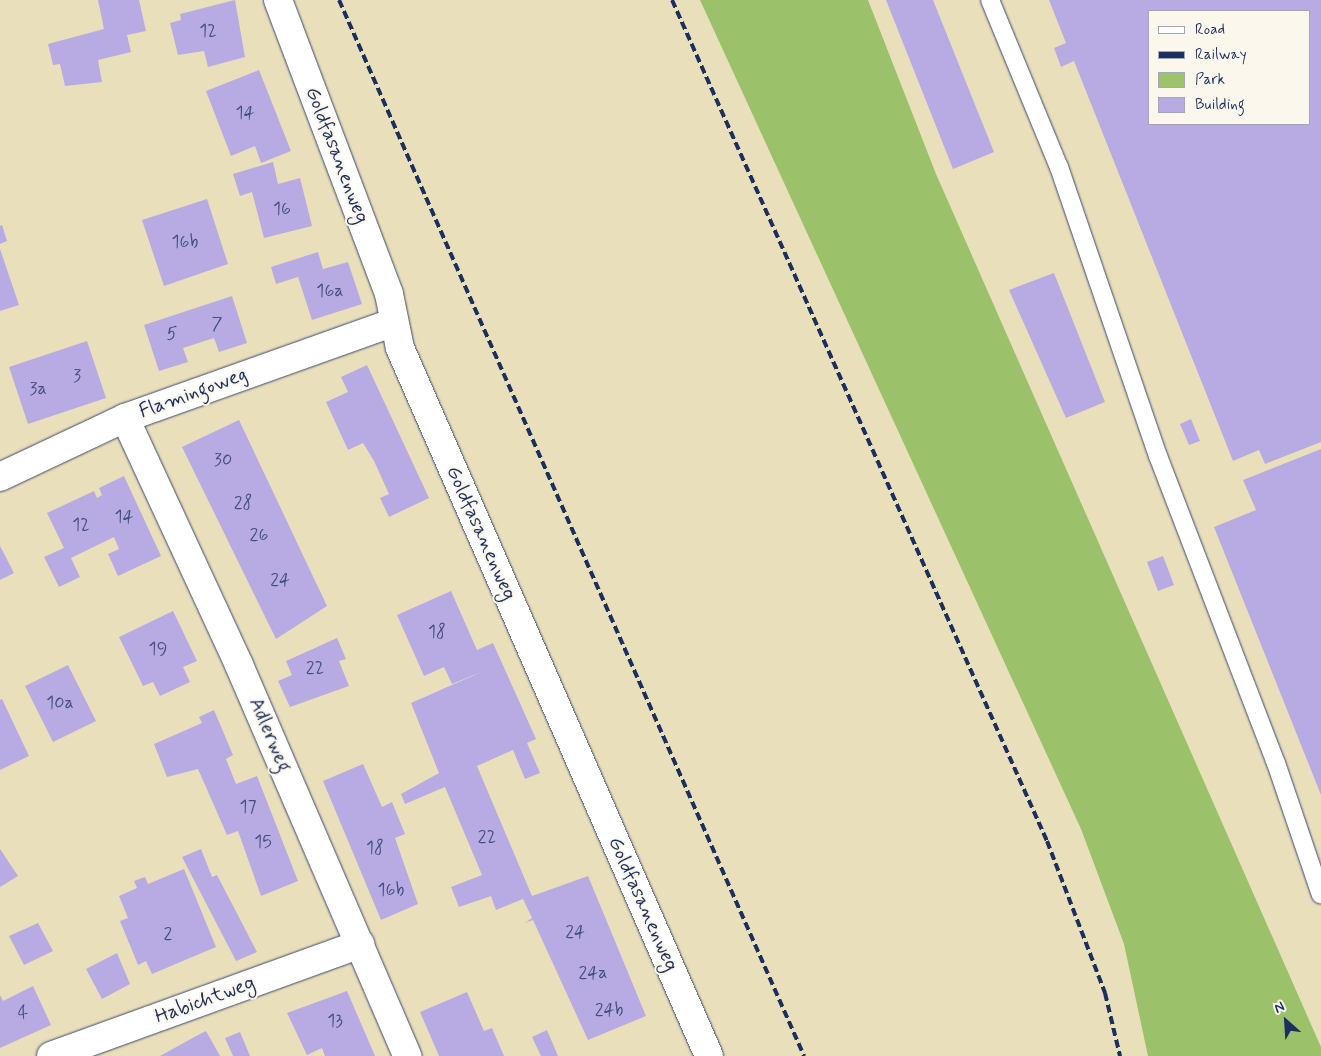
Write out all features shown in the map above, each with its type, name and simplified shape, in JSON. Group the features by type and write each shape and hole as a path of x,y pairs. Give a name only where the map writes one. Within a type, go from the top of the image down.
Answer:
{"street":[{"name":"Goldfasanenweg","path":"278,0 389,294 392,322 709,1056"},
{"name":"Flamingoweg","path":"0,477 125,418 392,322"},
{"name":"Adlerweg","path":"125,418 239,665 407,1056"},
{"name":"Habichtweg","path":"58,1055 360,944"}],"lane":[{"path":"990,0 1059,167 1164,474 1276,763 1321,894"}],"green space":[{"path":"700,0 868,0 936,174 1321,1047 1321,1056 1148,1056 1124,944 1081,829"}],"building":[{"path":"98,0 139,0 146,31 127,35 131,52 98,60 102,82 65,86 60,64 53,65 48,44 104,29"},
{"path":"235,0 245,57 208,67 204,51 178,55 170,23 181,20 180,14"},
{"path":"886,0 933,0 994,152 953,169"},
{"path":"1049,0 1321,0 1321,442 1265,464 1259,450 1233,461 1074,61 1061,67 1054,48 1066,43"},
{"path":"259,70 291,151 261,163 255,146 231,156 206,91"},
{"path":"273,162 278,184 300,178 312,226 264,238 252,192 240,196 233,174"},
{"path":"207,199 228,264 164,286 142,220"},
{"path":"2,225 7,241 0,244 0,226"},
{"path":"0,249 19,305 0,311"},
{"path":"318,252 323,269 348,262 362,304 312,320 298,277 276,284 271,267"},
{"path":"1054,273 1105,402 1066,418 1009,290"},
{"path":"232,296 247,343 219,352 214,338 183,348 188,362 159,371 144,325"},
{"path":"87,341 106,398 28,424 9,367"},
{"path":"367,365 429,498 389,517 380,498 389,494 374,461 363,443 348,450 326,402 348,392 341,377"},
{"path":"1191,419 1200,441 1189,445 1180,424"},
{"path":"239,420 327,606 276,639 182,447"},
{"path":"1321,449 1321,795 1214,527 1256,510 1243,480"},
{"path":"124,476 161,556 118,576 108,554 119,549 114,537 71,558 80,577 59,587 44,557 64,548 47,513 94,491 97,498 102,495 99,488"},
{"path":"0,546 14,573 0,580"},
{"path":"1163,556 1174,585 1158,591 1147,562"},
{"path":"451,591 477,650 493,643 536,739 527,743 540,773 525,779 513,750 477,766 532,896 588,876 646,1016 588,1040 533,920 525,923 532,918 523,899 496,910 491,896 459,907 451,887 482,875 445,787 405,804 401,794 439,773 411,703 486,670 452,684 444,667 424,676 397,615"},
{"path":"173,611 197,661 183,667 190,682 160,696 153,682 143,686 119,637"},
{"path":"337,638 346,659 339,661 349,686 290,707 278,681 292,675 286,661"},
{"path":"68,665 96,721 53,742 25,686"},
{"path":"2,699 29,756 0,770 0,700"},
{"path":"214,710 233,755 226,759 236,784 257,776 298,881 261,896 238,831 227,835 198,769 167,777 154,744 202,723 199,717"},
{"path":"363,764 382,807 392,802 405,834 395,838 418,904 381,920 323,781"},
{"path":"0,849 18,876 0,887"},
{"path":"201,849 212,877 217,875 257,952 236,961 182,857"},
{"path":"184,869 216,947 152,974 146,961 138,965 120,921 128,918 119,896 137,888 134,881 145,877 148,884"},
{"path":"38,923 53,951 24,965 9,936"},
{"path":"117,953 130,984 102,999 86,969"},
{"path":"33,986 51,1025 0,1048 0,995 3,1001"},
{"path":"347,991 375,1056 325,1056 322,1048 307,1055 287,1013"},
{"path":"467,992 484,1031 492,1028 504,1056 439,1056 420,1012"},
{"path":"547,1030 558,1056 541,1056 532,1037"},
{"path":"206,1031 220,1056 160,1056 198,1035"},
{"path":"240,1032 250,1056 233,1056 225,1038"}],"railway":[{"path":"339,0 804,1056"},
{"path":"672,0 1047,841 1105,993 1120,1056"}]}
